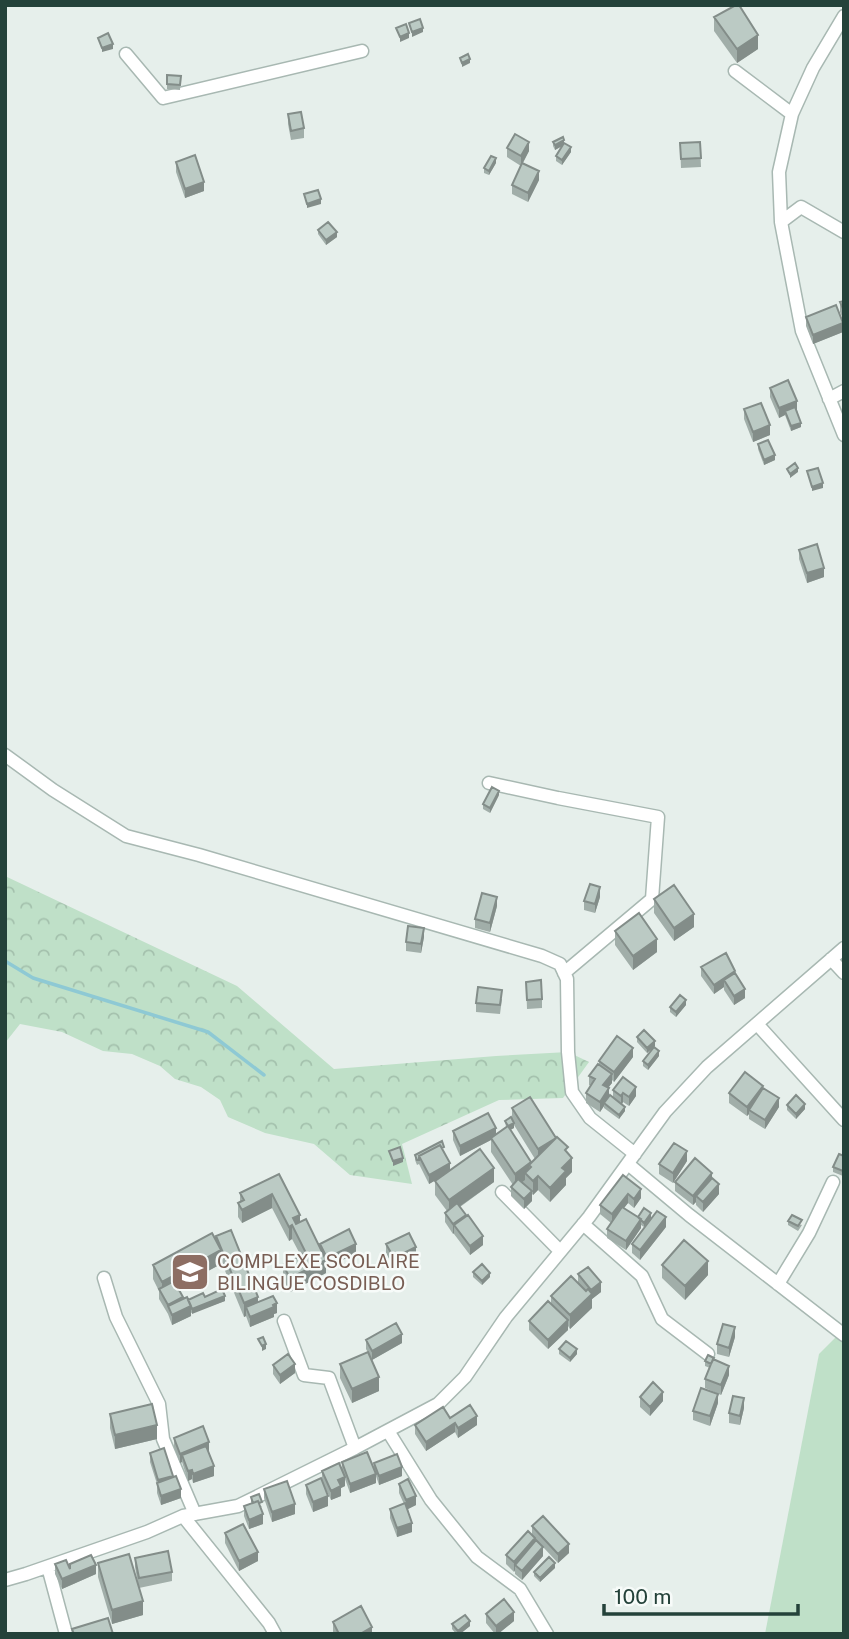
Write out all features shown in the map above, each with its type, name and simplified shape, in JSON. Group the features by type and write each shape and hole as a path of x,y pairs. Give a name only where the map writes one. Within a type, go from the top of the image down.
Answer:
{"street":[{"path":"844,16 813,68 792,114 779,172 781,222 802,331 844,435"},
{"path":"126,54 163,98 362,51"},
{"path":"735,71 792,114"},
{"path":"781,222 801,207 844,232"},
{"path":"829,399 844,391"},
{"path":"5,755 53,790 126,836 542,956 560,964 566,979 572,1091 590,1118 689,1215 844,1335"},
{"path":"489,783 658,817 652,900 564,973"},
{"path":"5,1580 189,1515 238,1506 438,1404 464,1377 506,1317 583,1224 664,1112 707,1067 844,948"},
{"path":"831,959 844,973"},
{"path":"757,1024 844,1120"},
{"path":"778,1284 809,1233 833,1182"},
{"path":"502,1192 561,1251"},
{"path":"583,1224 642,1276 662,1319 708,1354"},
{"path":"104,1278 116,1317 159,1404 163,1439 189,1515 275,1634"},
{"path":"284,1321 304,1375 329,1378 355,1448"},
{"path":"388,1431 431,1500 477,1557 520,1589 547,1634"},
{"path":"48,1567 66,1634"}],"green space":[{"path":"5,876 237,986 334,1069 568,1052 589,1062 563,1098 499,1100 402,1144 412,1184 350,1175 314,1144 265,1133 228,1117 220,1100 201,1087 175,1079 160,1066 132,1054 103,1051 62,1032 20,1024 5,1043"},
{"path":"844,1329 844,1634 765,1634 819,1354"}],"building":[{"path":"739,5 758,35 737,49 714,17"},
{"path":"420,19 423,28 412,32 409,23"},
{"path":"406,24 409,33 400,37 396,28"},
{"path":"108,33 113,44 102,48 98,38"},
{"path":"468,54 470,59 462,63 460,58"},
{"path":"167,75 181,76 180,85 167,84"},
{"path":"301,112 304,128 291,131 288,114"},
{"path":"515,134 529,142 521,156 507,148"},
{"path":"563,137 564,140 555,145 553,142"},
{"path":"700,142 701,158 681,159 680,143"},
{"path":"564,143 571,147 562,160 556,156"},
{"path":"195,155 204,182 185,189 176,162"},
{"path":"491,156 496,158 489,171 484,168"},
{"path":"522,163 539,171 528,193 512,185"},
{"path":"318,190 321,199 307,204 304,194"},
{"path":"328,222 337,232 326,240 318,230"},
{"path":"836,305 843,323 813,335 806,317"},
{"path":"788,380 797,401 779,408 770,388"},
{"path":"761,403 770,425 753,432 744,409"},
{"path":"795,407 801,423 791,426 785,411"},
{"path":"768,440 775,455 764,460 758,444"},
{"path":"795,463 798,468 790,474 787,469"},
{"path":"818,468 823,483 812,487 807,471"},
{"path":"817,544 824,568 807,573 799,550"},
{"path":"492,787 499,791 490,808 483,804"},
{"path":"590,884 600,887 595,904 584,901"},
{"path":"674,885 694,914 674,928 654,899"},
{"path":"482,893 497,897 490,923 475,919"},
{"path":"639,913 657,939 633,956 615,931"},
{"path":"408,926 424,928 421,944 406,942"},
{"path":"726,953 735,971 714,985 701,967"},
{"path":"735,973 745,989 734,996 724,980"},
{"path":"541,980 542,999 527,1000 526,982"},
{"path":"478,987 502,990 500,1005 476,1003"},
{"path":"680,995 686,1000 676,1012 670,1007"},
{"path":"644,1030 655,1041 647,1048 637,1037"},
{"path":"617,1036 633,1048 614,1072 599,1061"},
{"path":"654,1047 659,1051 648,1065 643,1061"},
{"path":"598,1064 612,1074 603,1085 609,1088 600,1102 586,1093 595,1079 589,1076"},
{"path":"745,1072 763,1086 747,1107 729,1093"},
{"path":"623,1077 636,1087 629,1097 623,1093 621,1096 613,1090"},
{"path":"763,1088 779,1098 765,1120 749,1110"},
{"path":"610,1095 625,1107 619,1115 604,1103"},
{"path":"796,1095 805,1104 796,1114 787,1105"},
{"path":"530,1097 556,1138 538,1149 512,1108"},
{"path":"488,1113 496,1128 460,1146 453,1131"},
{"path":"511,1117 514,1123 508,1126 505,1121"},
{"path":"508,1126 531,1162 515,1174 491,1138"},
{"path":"557,1137 568,1147 565,1150 572,1158 562,1168 566,1171 550,1188 538,1176 533,1181 525,1173 531,1167 529,1165"},
{"path":"442,1141 444,1147 440,1145 419,1156 417,1160 415,1155"},
{"path":"674,1143 687,1151 673,1173 659,1164"},
{"path":"440,1145 450,1163 429,1175 419,1156"},
{"path":"400,1147 403,1158 393,1161 389,1151"},
{"path":"480,1149 494,1168 449,1200 435,1181"},
{"path":"839,1154 844,1156 843,1171 833,1167"},
{"path":"695,1158 712,1173 693,1196 675,1182"},
{"path":"279,1174 300,1215 293,1218 296,1224 306,1219 326,1260 290,1278 283,1265 306,1253 272,1194 242,1210 238,1203 244,1200 240,1193"},
{"path":"623,1175 641,1189 634,1199 628,1194 612,1214 600,1205"},
{"path":"712,1178 719,1184 703,1202 696,1196"},
{"path":"518,1179 532,1191 524,1199 511,1187"},
{"path":"457,1203 466,1215 453,1224 445,1213"},
{"path":"622,1207 641,1219 626,1241 607,1229"},
{"path":"644,1208 651,1213 644,1223 638,1217"},
{"path":"657,1211 666,1217 640,1250 632,1244"},
{"path":"468,1215 483,1236 470,1246 454,1225"},
{"path":"792,1215 802,1220 798,1226 788,1221"},
{"path":"349,1229 356,1244 327,1258 320,1244"},
{"path":"231,1230 258,1297 244,1303 216,1236"},
{"path":"212,1233 221,1250 162,1282 153,1265"},
{"path":"409,1233 416,1247 394,1258 386,1244"},
{"path":"684,1240 708,1261 685,1286 662,1265"},
{"path":"482,1264 490,1273 482,1281 473,1272"},
{"path":"588,1267 601,1282 591,1290 578,1274"},
{"path":"571,1276 592,1294 570,1315 551,1296"},
{"path":"174,1281 183,1297 168,1305 159,1289"},
{"path":"222,1289 225,1296 192,1309 188,1300 203,1293 205,1297"},
{"path":"273,1296 277,1303 274,1307 250,1317 246,1307"},
{"path":"187,1297 191,1306 172,1315 168,1306"},
{"path":"548,1301 568,1320 548,1340 529,1321"},
{"path":"396,1323 402,1334 372,1351 366,1340"},
{"path":"723,1324 735,1327 729,1348 717,1344"},
{"path":"263,1337 266,1344 262,1346 258,1339"},
{"path":"566,1341 577,1349 570,1358 559,1349"},
{"path":"368,1352 379,1377 352,1389 340,1364"},
{"path":"288,1354 295,1364 280,1375 273,1365"},
{"path":"708,1355 714,1358 711,1364 705,1361"},
{"path":"713,1359 729,1366 721,1385 705,1379"},
{"path":"653,1382 663,1392 650,1407 640,1397"},
{"path":"701,1388 718,1394 710,1416 693,1411"},
{"path":"733,1396 744,1398 740,1416 729,1413"},
{"path":"152,1404 157,1425 115,1435 110,1414"},
{"path":"470,1405 477,1416 458,1428 455,1423 426,1442 415,1425 443,1407 450,1418"},
{"path":"203,1426 209,1442 180,1454 174,1438"},
{"path":"206,1446 214,1466 193,1474 192,1470 188,1471 182,1455"},
{"path":"164,1448 173,1476 158,1480 150,1453"},
{"path":"367,1452 376,1474 350,1484 342,1462"},
{"path":"397,1454 402,1467 379,1476 374,1463"},
{"path":"339,1463 345,1477 338,1480 341,1486 331,1491 322,1471"},
{"path":"176,1476 181,1489 161,1496 157,1483"},
{"path":"321,1478 328,1496 313,1502 306,1485"},
{"path":"408,1479 416,1496 406,1500 399,1484"},
{"path":"287,1481 295,1504 272,1512 264,1489"},
{"path":"259,1494 262,1502 253,1503 251,1497"},
{"path":"258,1501 263,1514 249,1520 244,1506"},
{"path":"405,1503 412,1523 397,1528 390,1509"},
{"path":"543,1516 569,1544 558,1554 532,1526"},
{"path":"243,1524 258,1552 239,1561 225,1533"},
{"path":"528,1531 535,1538 514,1562 506,1555"},
{"path":"536,1540 543,1547 522,1571 515,1565"},
{"path":"168,1551 172,1572 139,1578 135,1558"},
{"path":"129,1554 143,1601 112,1610 98,1563"},
{"path":"91,1555 96,1565 62,1579 55,1564 66,1560 70,1569 70,1564"},
{"path":"549,1557 555,1563 540,1578 534,1572"},
{"path":"504,1599 514,1612 496,1626 486,1614"},
{"path":"361,1606 372,1627 360,1634 339,1634 333,1622"},
{"path":"465,1615 470,1621 458,1631 452,1624"},
{"path":"108,1618 113,1634 74,1634 72,1629"}],"waterway":[{"path":"5,961 33,978 208,1032 264,1075"}],"place":[{"name":"COMPLEXE SCOLAIRE BILINGUE COSDIBLO","path":"190,1272"}]}
